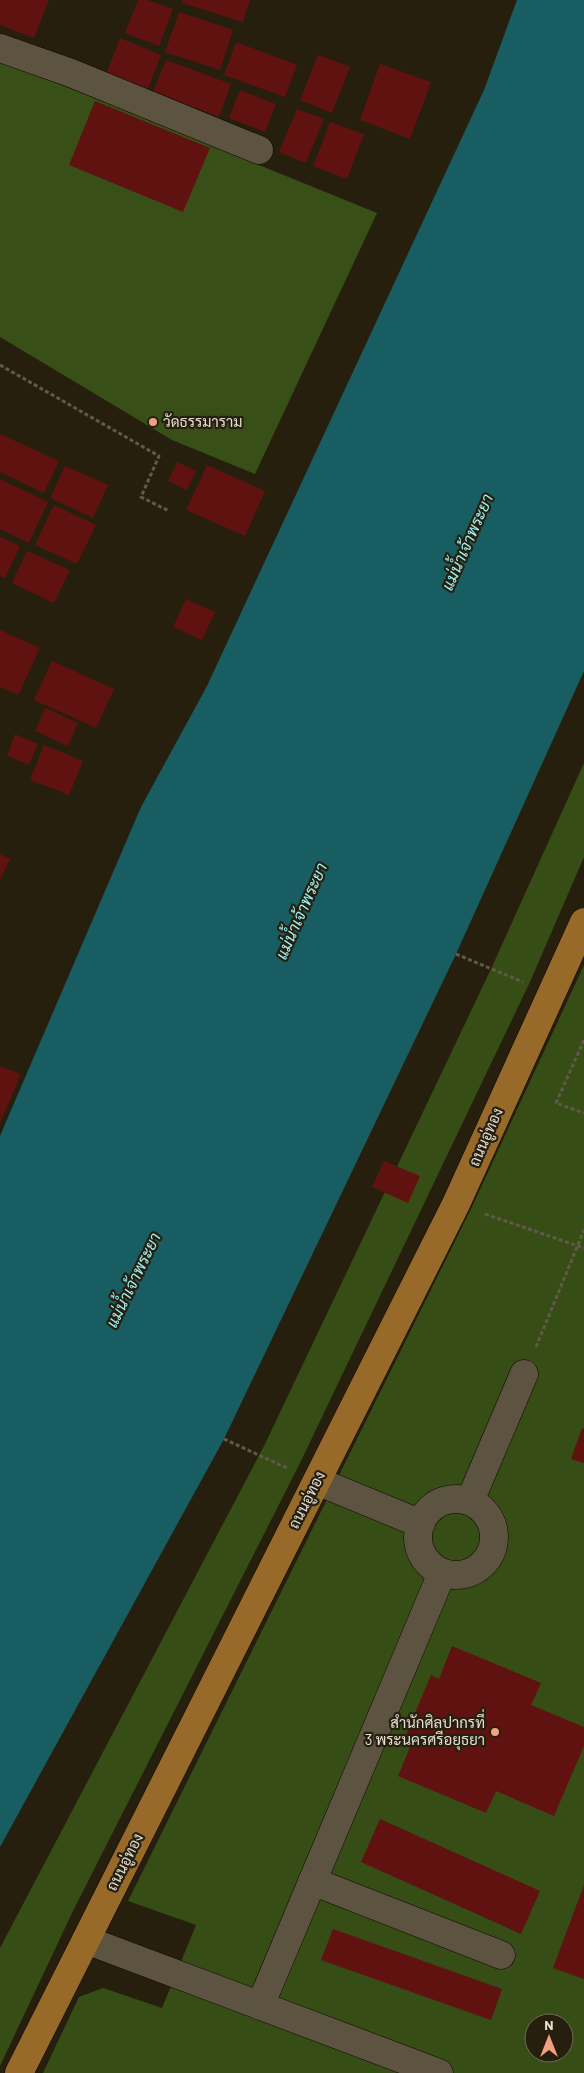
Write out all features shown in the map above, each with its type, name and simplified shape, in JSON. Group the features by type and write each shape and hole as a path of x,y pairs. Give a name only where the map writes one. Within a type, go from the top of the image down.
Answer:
{"main road":[{"name":"ถนนอู่ทอง","path":"20,2073 456,1204 584,922"}],"street":[{"path":"0,48 71,74 259,150"},
{"path":"470,1501 524,1374"},
{"path":"317,1481 421,1524"},
{"path":"457,1499 470,1501 482,1508 490,1519 494,1531 494,1544 489,1557 469,1573 455,1575 442,1573 431,1566 423,1555 418,1543 421,1524 423,1518 444,1501 457,1499"},
{"path":"260,2006 442,1573"},
{"path":"312,1881 501,1955"},
{"path":"86,1940 439,2073"}],"path":[{"path":"0,364 159,456 141,497 169,511"},
{"path":"456,954 491,968"},
{"path":"584,1040 556,1103 584,1113"},
{"path":"456,1204 584,1248"},
{"path":"524,1374 584,1230"},
{"path":"224,1439 259,1455"}],"green space":[{"path":"0,61 377,213 255,474 172,440 0,337"},
{"path":"584,763 584,857 530,982 300,1463 73,1911 0,2066 0,1948 264,1446 491,969"},
{"path":"584,965 584,2073 43,2073 79,1997 103,1988 162,2008 196,1925 128,1901 471,1209"}],"water":[{"name":"แม่น้ำเจ้าพระยา","path":"517,0 584,0 584,671 456,954 224,1439 0,1847 0,1136 141,807 207,686 484,90"}],"building":[{"path":"0,0 49,0 34,38 0,25"},
{"path":"138,0 147,0 173,9 159,46 125,33"},
{"path":"183,0 250,0 243,22 182,3"},
{"path":"179,12 233,30 220,70 165,52"},
{"path":"120,38 161,55 147,91 106,75"},
{"path":"236,42 297,65 285,97 224,75"},
{"path":"318,55 350,67 332,113 300,100"},
{"path":"166,60 231,84 219,117 153,92"},
{"path":"380,64 431,82 410,139 360,120"},
{"path":"240,90 276,104 265,132 229,118"},
{"path":"95,101 210,148 183,212 69,165"},
{"path":"297,109 324,119 306,163 279,152"},
{"path":"330,122 364,134 347,179 313,166"},
{"path":"0,434 59,461 44,493 0,472"},
{"path":"177,462 196,471 187,490 168,481"},
{"path":"207,465 265,491 245,536 186,510"},
{"path":"65,466 108,485 93,518 50,498"},
{"path":"0,479 48,502 29,543 0,529"},
{"path":"54,505 96,525 77,564 35,545"},
{"path":"0,537 20,546 5,578 0,576"},
{"path":"27,551 70,570 54,603 12,583"},
{"path":"186,599 215,612 202,640 173,627"},
{"path":"0,630 40,648 18,695 0,687"},
{"path":"52,661 114,689 96,728 34,700"},
{"path":"45,708 78,723 68,746 35,731"},
{"path":"15,734 38,744 29,765 7,756"},
{"path":"44,745 83,761 69,795 30,780"},
{"path":"0,854 10,859 0,880"},
{"path":"0,1066 21,1074 0,1123"},
{"path":"384,1161 420,1176 408,1203 372,1187"},
{"path":"582,1428 584,1429 584,1463 571,1459"},
{"name":"สำนักศิลปากรที่ 3 พระนครศรีอยุธยา","path":"452,1646 541,1683 531,1705 584,1727 584,1746 554,1816 496,1791 486,1813 398,1776 413,1740 405,1737 431,1675 439,1679"},
{"path":"380,1819 540,1891 521,1934 361,1862"},
{"path":"584,1885 584,1979 553,1968"},
{"path":"333,1929 502,1989 491,2020 321,1960"}],"place":[{"name":"วัดธรรมาราม","path":"153,422"},
{"name":"สำนักศิลปากรที่ 3 พระนครศรีอยุธยา","path":"495,1732"}]}
